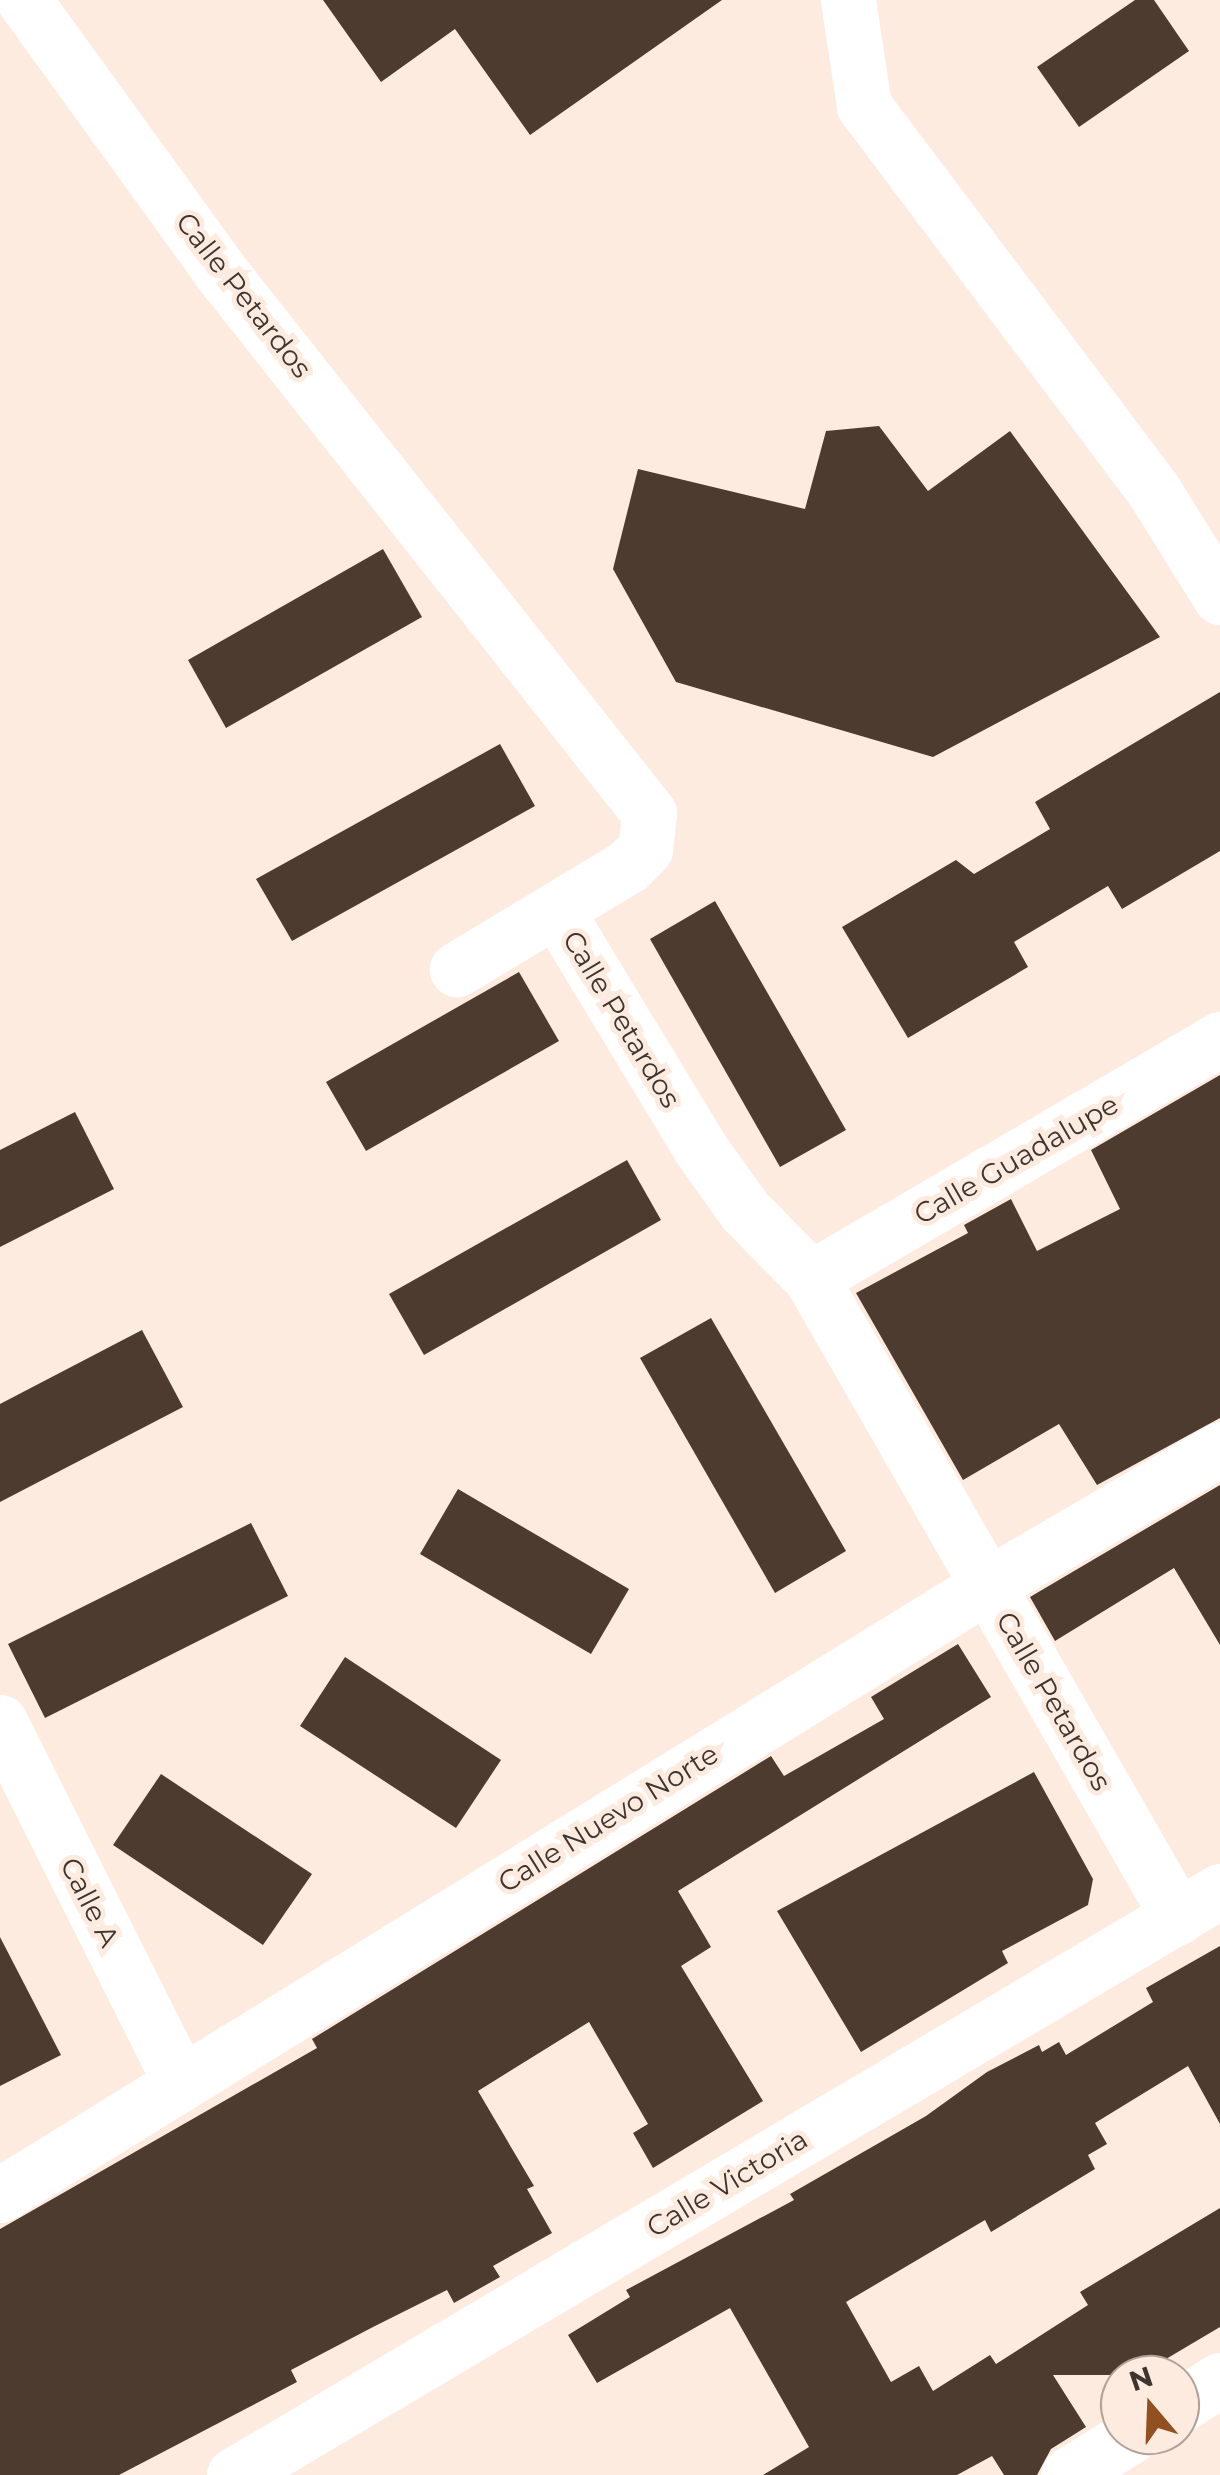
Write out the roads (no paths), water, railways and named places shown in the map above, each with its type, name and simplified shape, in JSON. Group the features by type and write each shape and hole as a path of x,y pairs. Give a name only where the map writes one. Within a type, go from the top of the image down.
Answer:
{"street":[{"name":"Calle Petardos","path":"24,0 228,280 648,814 644,849 556,910 700,1148 746,1211 812,1278 988,1584 1199,1904"},
{"path":"848,0 864,106 1154,491 1220,596"},
{"path":"456,969 556,910"},
{"name":"Calle Guadalupe","path":"812,1278 1220,1039"},
{"name":"Calle Nuevo Norte","path":"0,2195 988,1584 1220,1449"},
{"name":"Calle A","path":"0,1722 180,2081"},
{"name":"Calle Victoria","path":"234,2475 1199,1904"},
{"path":"1068,2475 1100,2455"}]}
